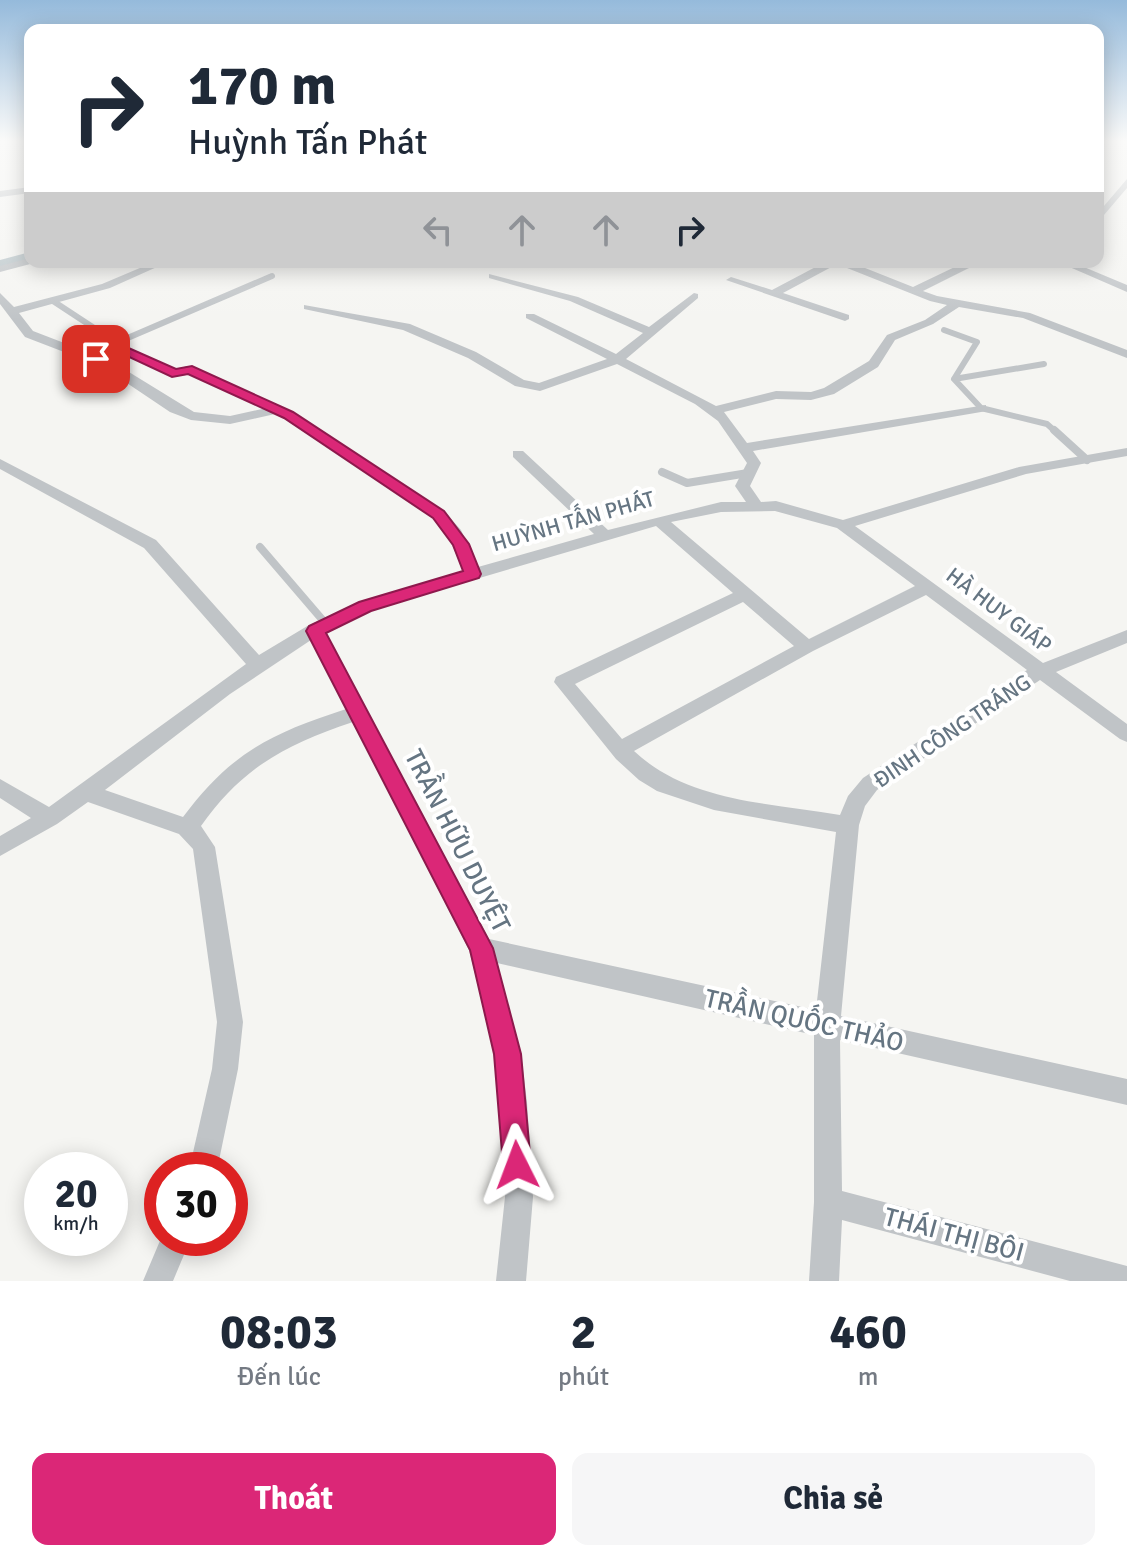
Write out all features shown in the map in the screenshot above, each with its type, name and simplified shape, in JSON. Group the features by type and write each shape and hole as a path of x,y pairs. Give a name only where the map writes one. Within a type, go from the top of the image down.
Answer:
{"street":[{"path":"0,269 24,263"},
{"path":"13,311 106,286 149,268"},
{"path":"773,294 822,268"},
{"path":"855,268 956,304 1026,315 1127,354"},
{"path":"914,291 961,268"},
{"path":"1077,268 1127,289"},
{"path":"493,276 574,299 651,332"},
{"path":"731,280 845,317"},
{"path":"0,296 29,334 92,357 191,416 230,420 266,410 283,412 439,514 453,530 473,574"},
{"path":"308,307 406,327 472,355 534,388 617,360 694,296"},
{"path":"714,411 776,395 811,396 829,391 874,364 891,338 929,322 956,304"},
{"path":"530,316 714,411 754,463 742,486 755,504"},
{"path":"743,448 981,408"},
{"path":"843,525 1009,474 1127,452"},
{"path":"518,454 605,536"},
{"path":"0,463 150,544 257,665"},
{"name":"HUỲNH TẤN PHÁT","path":"0,847 49,818 257,665 321,627 365,606 659,520 721,507 755,504 790,509 843,525"},
{"path":"659,520 807,647"},
{"name":"HÀ HUY GIÁP","path":"843,525 1127,734"},
{"path":"620,749 807,647 928,587"},
{"path":"745,594 563,682 646,775 671,789 702,799 848,825"},
{"name":"TRẦN HỮU DUYỆT","path":"321,627 359,712 481,948 508,1054 513,1102 519,1197 511,1281"},
{"name":"ĐINH CÔNG TRÁNG","path":"824,1281 828,1202 827,1026 848,825 855,802 870,784 1040,671 1127,636"},
{"path":"187,828 217,789 244,763 301,732 359,712"},
{"path":"0,787 49,818"},
{"path":"85,792 187,828 204,847 230,1022 225,1069 207,1152"},
{"name":"TRẦN QUỐC THẢO","path":"481,948 1127,1092"},
{"name":"THÁI THỊ BÔI","path":"828,1202 1127,1281"},
{"path":"158,1281 168,1256"}],"lane":[{"path":"92,357 116,342 272,276"},
{"path":"53,301 128,352 176,374 187,369 283,412"},
{"path":"944,330 977,342 954,379"},
{"path":"92,357 128,352"},
{"path":"954,379 1044,364"},
{"path":"954,379 981,408 1047,424 1087,460"},
{"path":"662,472 687,483 748,473"},
{"path":"260,547 321,627"}],"waterway":[{"path":"0,264 24,258"}],"route":[{"path":"96,359 124,350 176,374 187,369 245,393 288,415 439,514 461,544 473,574 365,606 315,631 389,766 481,948 508,1054 517,1165"}]}
